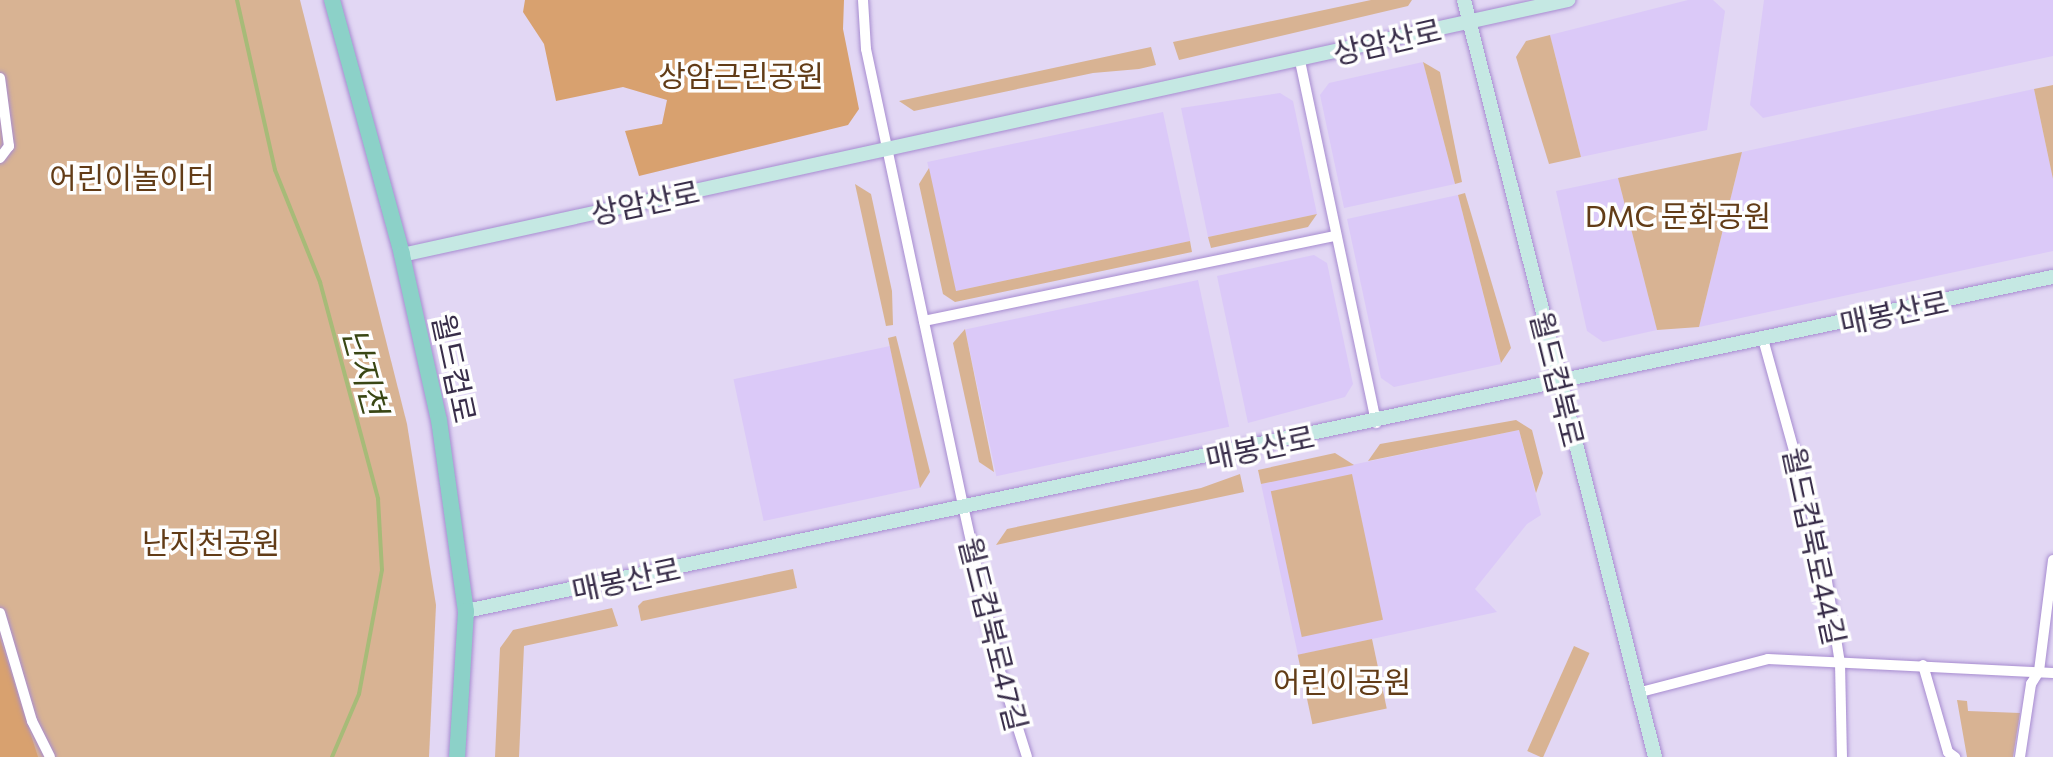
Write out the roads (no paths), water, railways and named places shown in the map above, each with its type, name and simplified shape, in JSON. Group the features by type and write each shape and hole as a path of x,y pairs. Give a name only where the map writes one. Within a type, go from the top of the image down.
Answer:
{"main road":[{"name":"월드컵로","path":"332,0 402,255 439,420 466,611 457,757"},
{"name":"월드컵북로","path":"1464,0 1557,381 1655,757"},
{"name":"상암산로","path":"402,255 1568,0"},
{"name":"매봉산로","path":"466,611 964,510 2053,277"}],"street":[{"path":"863,0 866,49 964,510"},
{"name":"상암산로","path":"1300,61 1376,423"},
{"path":"0,78 9,146 0,158"},
{"path":"924,321 1336,236"},
{"name":"월드컵북로44길","path":"1763,339 1811,502 1840,663 1842,757"},
{"name":"월드컵북로47길","path":"964,510 999,668 1027,757"},
{"path":"2020,757 2031,684 2039,671 2053,560"},
{"path":"0,613 32,721 50,757"},
{"path":"1637,693 1768,659 2053,673"},
{"path":"1923,665 1948,752 1955,757"}],"waterway":[{"name":"난지천","path":"237,0 275,170 320,282 378,499 382,570 359,694 332,757"}],"park label":[{"name":"상암근린공원","path":"741,75"},
{"name":"어린이놀이터","path":"132,177"},
{"name":"DMC 문화공원","path":"1678,215"},
{"name":"난지천공원","path":"211,542"},
{"name":"어린이공원","path":"1342,681"}]}
